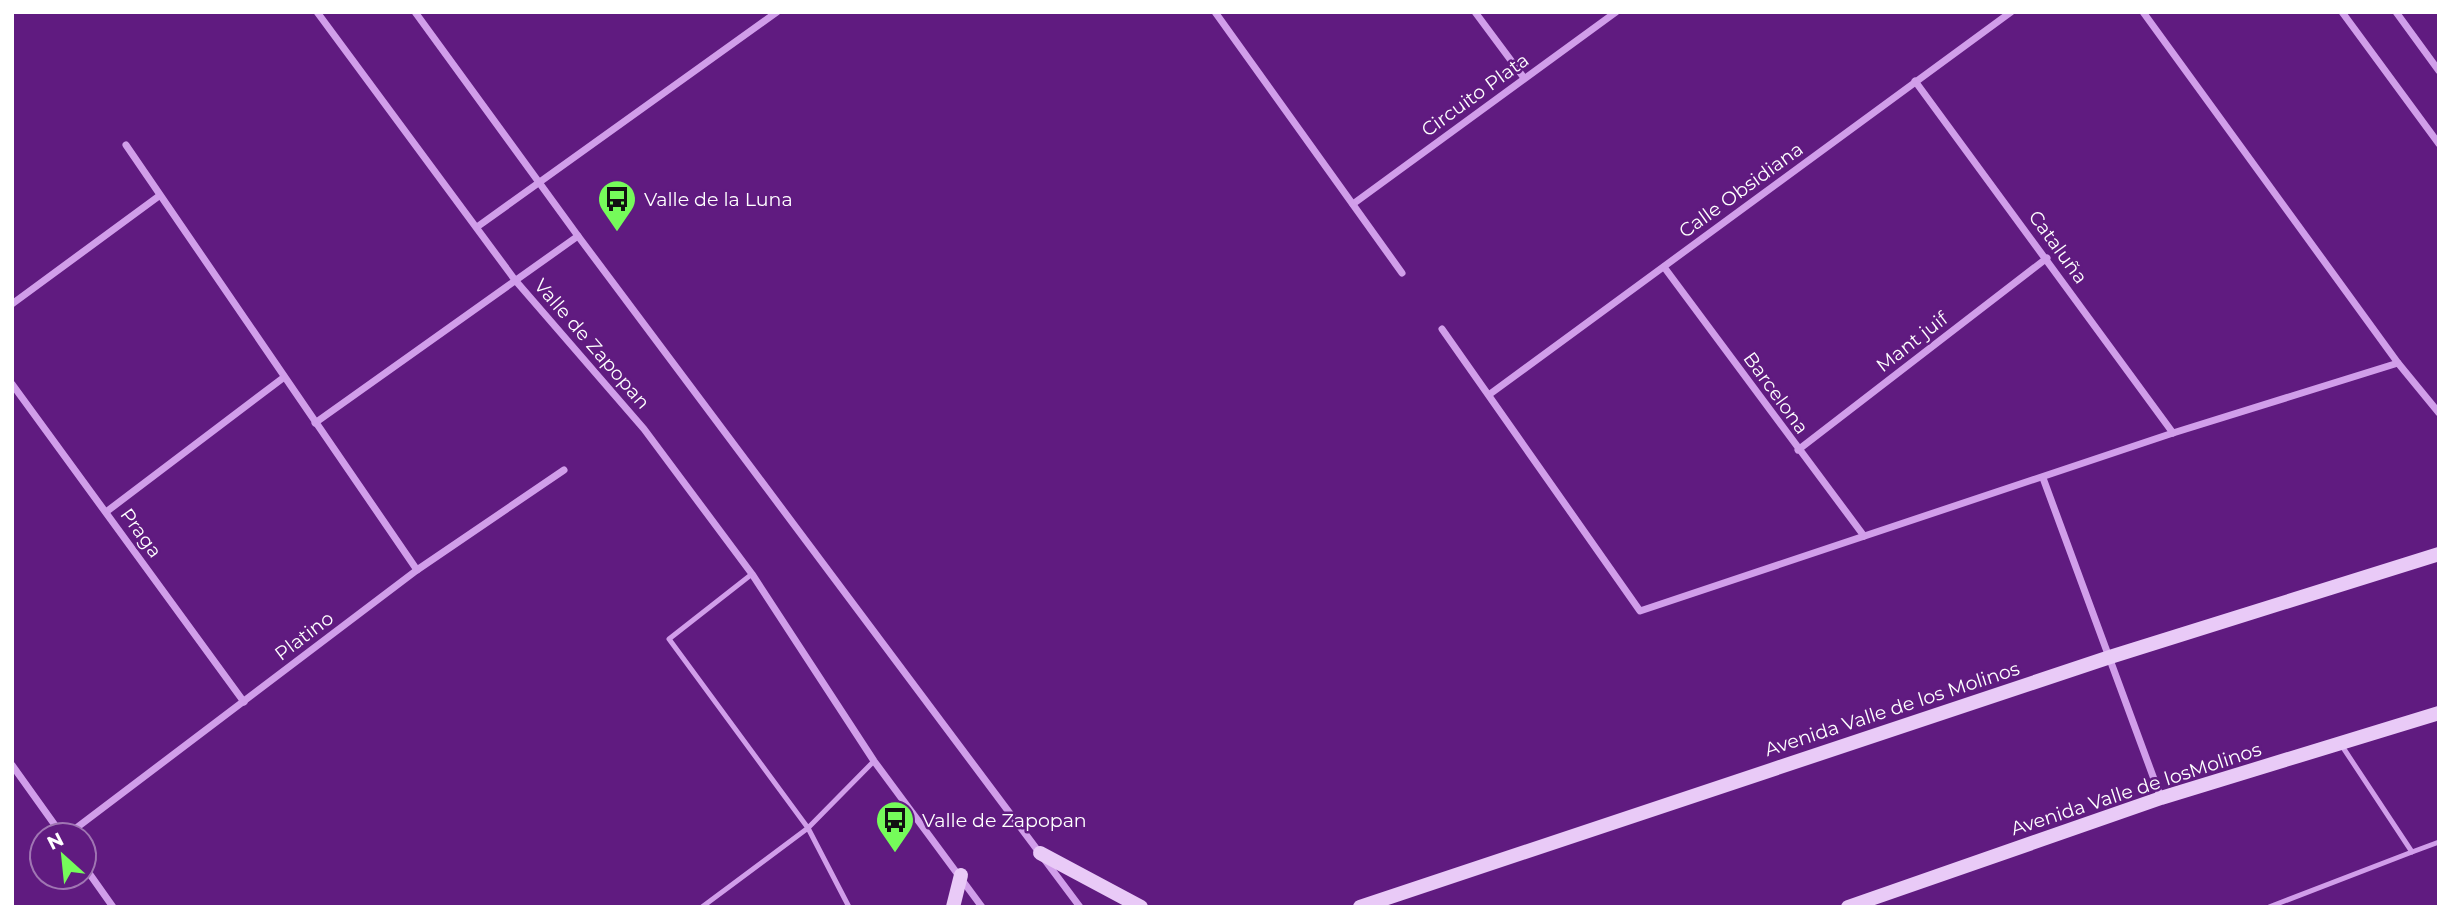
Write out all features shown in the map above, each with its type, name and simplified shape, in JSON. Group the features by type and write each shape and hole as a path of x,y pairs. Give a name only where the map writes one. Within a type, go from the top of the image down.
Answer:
{"street":[{"name":"Valle de Zapopan","path":"317,12 515,280 644,429 752,574 874,761 961,875 982,907"},
{"path":"415,12 539,184 1080,907"},
{"path":"477,227 777,12"},
{"path":"1215,12 1402,273"},
{"path":"1475,12 1524,78"},
{"name":"Circuito Plata","path":"1353,204 1616,12"},
{"name":"Calle Obsidiana","path":"1490,394 2011,12"},
{"path":"2143,12 2398,363 2439,413"},
{"path":"2342,12 2439,144"},
{"path":"2396,12 2439,71"},
{"name":"Cataluña","path":"1915,81 2173,433"},
{"path":"126,145 417,570"},
{"path":"12,304 159,196"},
{"path":"315,423 578,236"},
{"name":"Mant juif","path":"1798,450 2047,258"},
{"name":"Barcelona","path":"1664,267 1864,536"},
{"path":"1442,329 1640,611 2173,433 2398,363"},
{"path":"106,512 283,377"},
{"name":"Praga","path":"12,384 244,702"},
{"name":"Platino","path":"84,821 417,570 564,470"},
{"path":"2043,478 2161,799"},
{"name":"Avenida Valle de los Molinos","path":"1360,907 2110,657 2439,554"},
{"name":"Avenida Valle de losMolinos","path":"1848,907 2161,799 2439,713"},
{"name":"Platino","path":"12,765 54,821"},
{"path":"1040,853 1141,907"},
{"path":"953,907 961,875"},
{"path":"98,886 113,907"}],"lane":[{"path":"752,574 669,639 808,828 849,907"},
{"path":"2341,743 2412,852"},
{"path":"702,907 808,828 874,761"},
{"path":"2269,907 2439,842"}],"place":[{"name":"Valle de la Luna","path":"617,233"},
{"name":"Valle de Zapopan","path":"895,854"}]}
